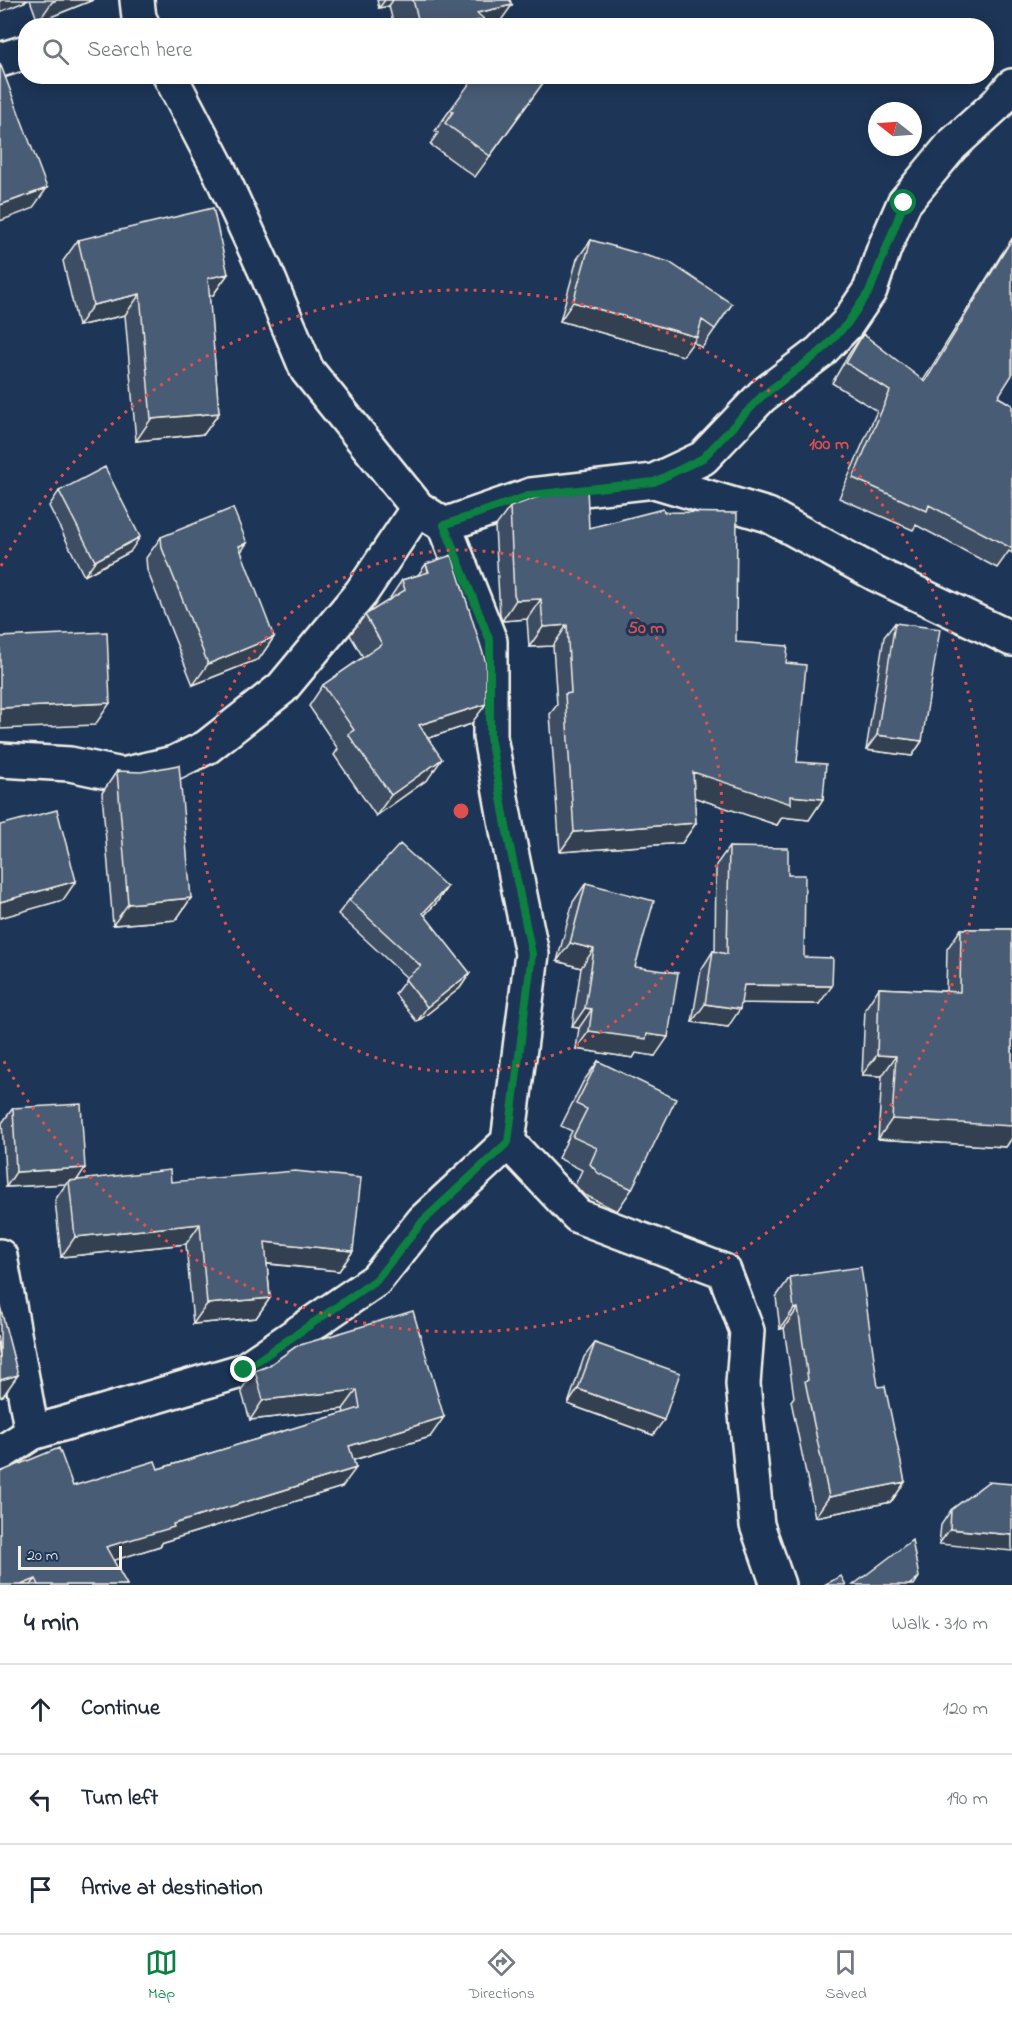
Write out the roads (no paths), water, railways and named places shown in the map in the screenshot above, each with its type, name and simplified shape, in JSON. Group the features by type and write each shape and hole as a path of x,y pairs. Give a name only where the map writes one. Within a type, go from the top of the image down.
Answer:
{"street":[{"path":"0,60 18,54"},
{"path":"0,1454 32,1433 244,1370 376,1280 423,1221 508,1142 532,954 490,737 490,641 431,516 307,370 266,272 218,168 174,84"},
{"path":"0,760 70,764 122,775 174,763 207,747 282,688 361,593 431,516 531,495 654,482 703,458 762,396 820,352 847,324 870,290 904,203 952,145 997,104 1012,86"},
{"path":"654,482 768,515 876,574 1012,639"},
{"path":"508,1142 578,1216 724,1271 747,1331 743,1384 758,1525 778,1585"},
{"path":"0,1256 32,1433"}]}
